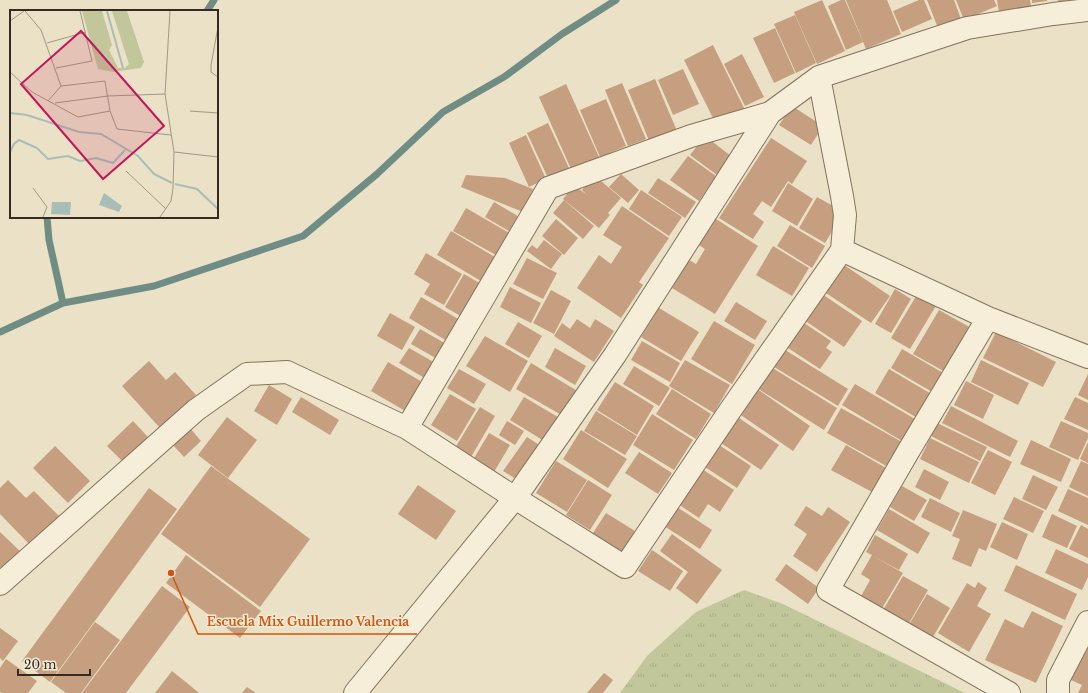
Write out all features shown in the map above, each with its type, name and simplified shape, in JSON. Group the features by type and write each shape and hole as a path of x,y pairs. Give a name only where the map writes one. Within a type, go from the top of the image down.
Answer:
{"street":[{"path":"407,428 548,188 691,136 770,113 819,77 967,28 1088,10"},
{"path":"0,584 196,410 247,374 287,372 407,428 625,567 729,412 842,250 845,215 819,77"},
{"path":"355,693 515,498 615,355 770,113"},
{"path":"842,250 988,318 1088,357"},
{"path":"988,318 828,590 1009,693"},
{"path":"1058,693 1058,680 1088,622"}],"green space":[{"path":"744,590 783,604 965,693 620,693 647,656 696,612"}],"building":[{"path":"822,0 845,51 817,64 794,12"},
{"path":"841,0 845,0 863,42 846,50 828,6"},
{"path":"846,0 887,0 901,34 866,49"},
{"path":"919,0 924,0 932,19 902,32 893,11"},
{"path":"927,0 954,0 961,19 938,28"},
{"path":"956,0 994,0 997,6 964,20"},
{"path":"997,0 1030,0 1031,6 999,12"},
{"path":"1032,0 1047,0 1047,1 1032,3"},
{"path":"1058,0 1086,0 1059,5"},
{"path":"795,15 816,63 796,73 774,24"},
{"path":"775,28 795,73 774,83 753,38"},
{"path":"713,45 745,110 716,124 684,60"},
{"path":"742,54 764,97 745,106 724,64"},
{"path":"683,69 699,104 673,115 658,80"},
{"path":"655,79 677,131 650,143 628,90"},
{"path":"622,83 646,139 628,146 605,90"},
{"path":"566,84 599,157 571,169 539,97"},
{"path":"606,99 626,146 600,157 580,110"},
{"path":"792,106 823,126 811,145 779,125"},
{"path":"548,123 569,168 548,178 527,133"},
{"path":"526,135 546,179 529,187 509,143"},
{"path":"705,136 731,156 717,175 690,155"},
{"path":"771,138 807,161 792,184 788,181 771,207 762,201 753,214 764,222 753,239 719,218"},
{"path":"688,156 716,176 699,201 670,180"},
{"path":"621,174 639,190 628,203 609,187"},
{"path":"466,175 505,178 533,189 523,212 461,187"},
{"path":"594,175 621,198 608,213 610,215 599,228 563,199 574,185 587,195 582,190"},
{"path":"658,178 696,202 685,218 648,193"},
{"path":"788,183 813,199 797,226 772,211"},
{"path":"641,190 682,217 669,236 629,209"},
{"path":"817,197 844,212 825,243 799,228"},
{"path":"564,200 594,226 583,239 553,213"},
{"path":"494,202 526,221 517,236 485,217"},
{"path":"622,206 669,238 639,282 643,285 621,318 577,288 599,255 611,264 622,247 603,235"},
{"path":"466,208 516,237 503,259 453,231"},
{"path":"556,219 578,238 564,255 542,236"},
{"path":"716,219 758,246 715,314 672,288 689,260 696,264 705,249 699,245"},
{"path":"790,225 825,246 812,268 777,246"},
{"path":"451,231 500,260 486,284 437,255"},
{"path":"544,240 562,254 551,269 527,251 532,245 537,249"},
{"path":"773,246 809,268 792,296 756,275"},
{"path":"426,253 462,274 444,305 424,294 430,284 414,274"},
{"path":"527,258 557,273 543,299 513,284"},
{"path":"841,263 890,296 871,323 823,291"},
{"path":"464,274 483,285 464,318 445,307"},
{"path":"510,287 541,303 531,323 500,307"},
{"path":"895,289 911,299 891,333 875,324"},
{"path":"551,290 571,301 554,334 533,323"},
{"path":"918,293 937,304 910,349 891,338"},
{"path":"822,294 862,321 844,347 804,320"},
{"path":"421,297 460,320 447,341 409,318"},
{"path":"736,302 767,321 755,340 724,321"},
{"path":"659,308 699,332 681,361 641,337"},
{"path":"939,310 973,329 947,373 913,354"},
{"path":"390,313 415,327 402,350 377,336"},
{"path":"577,319 590,328 595,319 614,331 594,362 554,336 562,323 570,329"},
{"path":"714,321 755,345 732,384 691,359"},
{"path":"801,321 831,341 826,348 832,352 820,369 785,346"},
{"path":"518,322 542,336 529,358 505,344"},
{"path":"420,329 448,345 439,360 411,344"},
{"path":"996,332 1056,362 1043,387 983,358"},
{"path":"485,336 528,361 510,392 466,366"},
{"path":"642,341 680,363 670,382 631,360"},
{"path":"409,348 437,364 428,380 399,363"},
{"path":"555,348 586,366 575,385 545,367"},
{"path":"782,348 848,389 838,406 771,365"},
{"path":"902,349 945,374 934,393 891,368"},
{"path":"685,360 730,385 714,413 669,386"},
{"path":"981,360 1029,383 1018,405 971,382"},
{"path":"149,361 166,380 175,372 196,395 160,428 122,386"},
{"path":"388,362 424,383 407,412 371,391"},
{"path":"531,363 579,392 565,417 516,389"},
{"path":"634,366 670,388 659,406 623,384"},
{"path":"771,367 837,408 824,430 757,388"},
{"path":"459,369 486,384 474,404 447,388"},
{"path":"889,369 933,395 919,419 875,393"},
{"path":"1088,374 1088,400 1078,395"},
{"path":"966,381 994,395 983,419 954,405"},
{"path":"615,382 654,406 637,435 597,410"},
{"path":"855,384 915,419 902,441 842,405"},
{"path":"269,385 292,399 277,425 254,411"},
{"path":"756,388 810,426 793,451 738,413"},
{"path":"672,389 711,414 696,439 656,414"},
{"path":"450,394 476,409 457,441 431,425"},
{"path":"301,397 339,420 330,435 292,412"},
{"path":"524,397 563,420 549,444 510,420"},
{"path":"1075,397 1088,403 1088,430 1064,419"},
{"path":"951,406 1018,441 1010,457 942,423"},
{"path":"480,407 495,416 471,457 455,448"},
{"path":"841,408 902,442 888,467 827,433"},
{"path":"596,411 637,436 625,455 584,431"},
{"path":"652,414 693,440 674,470 633,445"},
{"path":"227,417 257,440 228,478 198,455"},
{"path":"739,418 779,445 761,470 721,443"},
{"path":"133,421 148,437 123,462 107,446"},
{"path":"507,421 524,431 515,445 499,435"},
{"path":"1061,421 1088,433 1088,438 1078,460 1049,447"},
{"path":"937,423 987,447 980,461 931,436"},
{"path":"190,428 201,441 184,457 173,445"},
{"path":"581,430 627,459 608,488 563,459"},
{"path":"489,433 510,445 494,472 473,460"},
{"path":"527,437 544,448 521,482 503,471"},
{"path":"930,438 979,462 969,483 920,459"},
{"path":"1031,440 1071,459 1061,482 1020,464"},
{"path":"1088,442 1088,463 1080,459"},
{"path":"719,445 751,466 737,488 705,467"},
{"path":"846,445 886,468 872,492 831,470"},
{"path":"55,446 90,481 68,503 33,468"},
{"path":"988,450 1012,462 995,495 971,483"},
{"path":"639,452 672,473 658,494 625,473"},
{"path":"556,461 587,480 567,512 536,493"},
{"path":"1081,461 1088,464 1088,496 1069,487"},
{"path":"211,466 310,539 260,607 161,534"},
{"path":"702,469 734,490 720,512 708,504 699,518 678,504"},
{"path":"924,469 949,482 940,500 915,487"},
{"path":"1033,475 1058,487 1046,510 1022,499"},
{"path":"8,480 26,498 34,491 59,516 30,545 0,514 0,488"},
{"path":"588,480 612,495 590,530 566,515"},
{"path":"418,485 456,511 436,540 398,514"},
{"path":"902,486 927,500 914,521 890,507"},
{"path":"149,488 177,509 50,682 22,661"},
{"path":"1068,489 1088,498 1088,525 1058,511"},
{"path":"1014,497 1044,511 1033,533 1003,519"},
{"path":"930,498 960,513 951,532 921,517"},
{"path":"806,506 822,516 828,507 850,522 817,572 793,556 807,534 794,525"},
{"path":"677,507 712,530 700,549 664,526"},
{"path":"889,509 930,533 918,554 877,530"},
{"path":"963,510 997,524 986,551 979,548 971,567 952,559 960,539 952,536"},
{"path":"606,513 635,531 622,552 593,533"},
{"path":"1052,514 1077,526 1067,548 1042,537"},
{"path":"1002,522 1028,534 1017,560 990,547"},
{"path":"1081,525 1088,529 1088,558 1069,549"},
{"path":"0,532 22,553 3,573 0,569"},
{"path":"672,534 722,570 697,604 676,588 688,572 660,551"},
{"path":"875,535 908,554 899,570 873,556 903,573 881,610 860,598 870,580 861,574 872,555 866,552"},
{"path":"1056,549 1088,564 1088,577 1082,590 1045,573"},
{"path":"652,550 683,571 670,591 638,571"},
{"path":"186,555 261,611 240,638 166,583"},
{"path":"786,564 819,588 808,604 775,580"},
{"path":"1016,565 1077,594 1065,620 1004,591"},
{"path":"903,576 928,590 908,625 883,610"},
{"path":"978,582 987,588 977,606 991,614 969,652 938,633 967,583 975,588"},
{"path":"162,586 190,607 126,693 82,693"},
{"path":"927,594 950,608 930,642 907,628"},
{"path":"1032,611 1063,626 1036,683 985,660 1005,619 1023,628"},
{"path":"95,622 120,640 81,693 66,693 51,682"},
{"path":"0,628 18,641 3,661 0,658"},
{"path":"1084,645 1088,646 1088,693 1078,693 1082,685 1069,679"},
{"path":"6,659 37,681 28,693 0,692 0,668"},
{"path":"172,671 187,683 199,693 155,693"},
{"path":"604,673 613,680 603,693 587,693"},
{"path":"247,687 256,693 242,693"}],"waterway":[{"path":"208,10 214,0"},
{"path":"0,332 63,303 154,286 303,236 377,174 443,112 504,77 562,34 616,0"},
{"path":"47,218 49,240 63,303"}],"place":[{"name":"Escuela Mix Guillermo Valencia","path":"171,573"}]}
